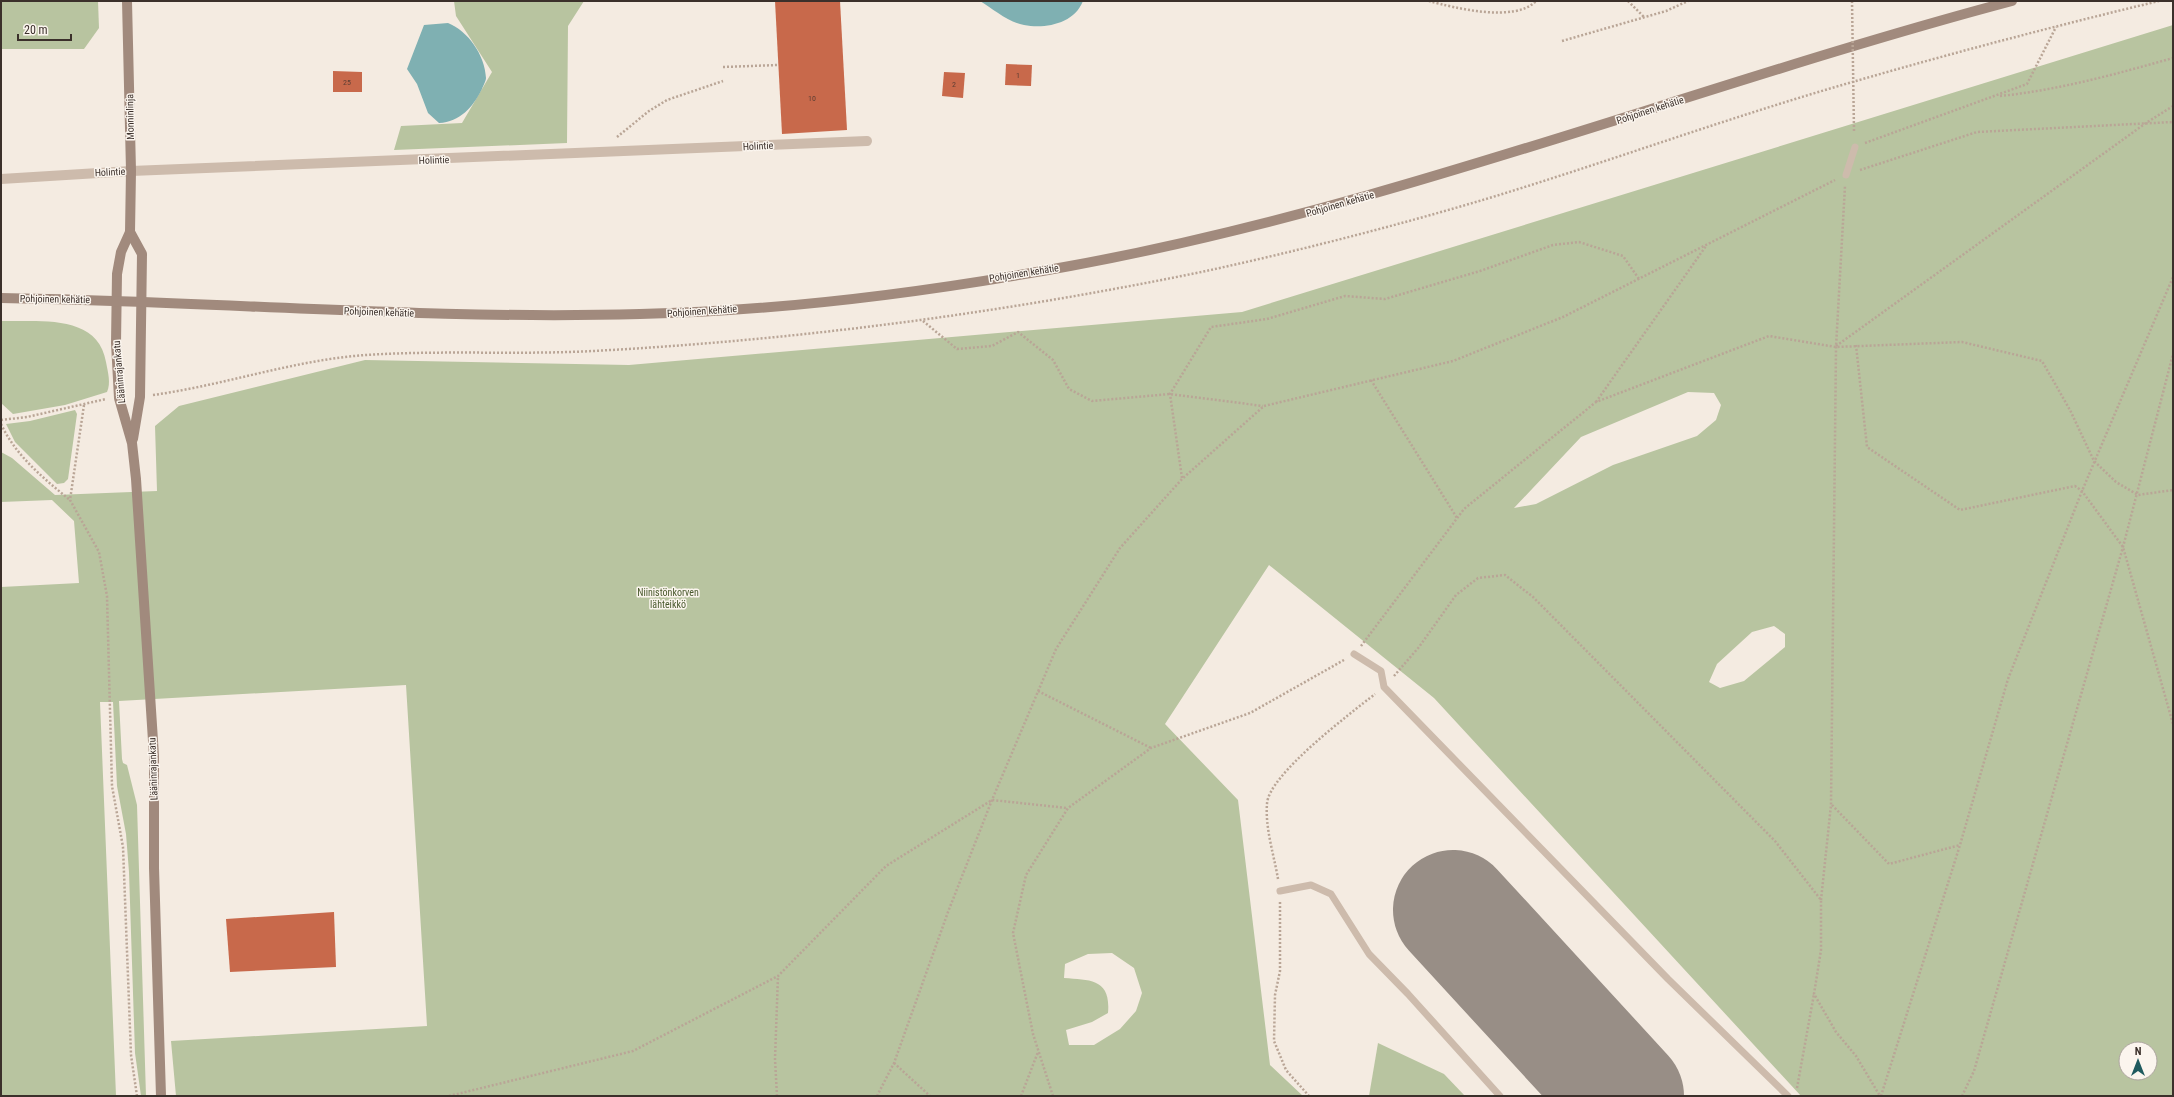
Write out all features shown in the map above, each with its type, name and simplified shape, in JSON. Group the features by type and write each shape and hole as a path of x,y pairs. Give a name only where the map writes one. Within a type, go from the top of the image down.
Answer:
{"main road":[{"name":"Monninlinja","path":"116,300 121,252 130,232 131,171 127,1"},
{"name":"Pohjoinen kehätie","path":"1,298 116,300 412,313 535,316 644,314 751,308 853,298 1066,267 1163,248 1297,216 1434,178 1834,53 1949,18 2012,1"},
{"name":"Monninlinja","path":"130,232 142,254 141,301"},
{"name":"Lääninrajankatu","path":"116,300 116,343 119,398 132,442 154,756 154,868 161,1096"},
{"name":"Lääninrajankatu","path":"132,442 140,396 141,301"}],"street":[{"name":"Holintie","path":"1,179 131,171 600,154 867,141"}],"lane":[{"path":"1846,175 1855,147"},
{"path":"1354,654 1381,671 1384,687 1668,979 1788,1096"},
{"path":"1280,891 1311,885 1331,894 1369,954 1408,994 1500,1096"}],"path":[{"path":"1429,1 1446,6 1501,13 1521,10 1536,1"},
{"path":"1628,1 1644,17"},
{"path":"1562,41 1666,11 1688,1"},
{"path":"1852,1 1854,131"},
{"path":"1855,147 2027,84 2056,26"},
{"path":"1995,96 2035,92 2097,79 2173,58"},
{"path":"723,68 778,65"},
{"path":"600,154 626,129 667,100 723,81"},
{"path":"1836,347 2146,123 2173,106"},
{"path":"923,321 956,349 992,346 1018,332 1053,360 1069,389 1092,401 1170,394 1264,406 1453,361 1563,317 1846,175 1977,132 2173,122"},
{"path":"1796,1096 1821,950 1821,900 1831,804 1836,347 1846,175"},
{"path":"1182,479 1170,394 1211,326 1268,319 1345,296 1384,299 1480,271 1553,245 1579,242 1623,256 1639,279"},
{"path":"1596,402 1706,245"},
{"path":"1881,1096 1960,845 2008,679 2094,461 2173,277"},
{"path":"1836,347 1962,342 2042,361 2070,410 2094,461 2116,482 2137,494 2173,490"},
{"path":"1856,346 1867,447 1960,510 2075,486 2082,491 2123,547 2173,724"},
{"path":"1962,1096 1974,1071 2123,547 2173,354"},
{"path":"1371,380 1457,518"},
{"path":"70,500 84,404"},
{"path":"877,1096 894,1063 948,912 992,800 1056,649 1120,548 1182,479 1264,406"},
{"path":"1,424 7,437 27,463 70,500 99,552 107,596 112,786 123,847 131,1055 137,1096"},
{"path":"1384,687 1420,647 1456,595 1478,578 1505,575 1533,597 1775,841 1821,900"},
{"path":"1038,691 1151,748"},
{"path":"449,1096 633,1051 778,976 886,866 992,800 1068,808"},
{"path":"1831,804 1889,864 1960,845"},
{"path":"778,976 775,1059 778,1096"},
{"path":"1814,994 1836,1032 1856,1056 1881,1096"},
{"path":"1021,1096 1038,1051"},
{"path":"894,1063 930,1096"}],"green space":[{"path":"1,1 98,1 99,28 84,49 1,49"},
{"path":"454,1 584,1 568,26 567,143 394,150 401,126 462,123 492,72 456,16"},
{"name":"Niinistönkorven lähteikkö","path":"2173,25 2173,1096 1801,1096 1434,698 1269,565 1165,724 1238,800 1270,1065 1303,1096 176,1096 171,1041 427,1026 406,685 119,701 122,759 123,763 127,765 137,805 146,1096 141,1096 135,1053 129,872 126,834 117,786 113,702 100,702 116,1096 1,1096 1,587 79,583 74,521 52,500 1,502 1,452 12,458 55,495 157,491 155,426 179,406 365,360 629,365 1242,312","holes":["1688,392 1714,393 1721,405 1716,420 1697,436 1613,465 1536,504 1514,508 1581,437","1774,626 1785,634 1785,647 1744,681 1720,688 1709,682 1717,664 1752,632","1112,953 1134,968 1142,993 1136,1011 1120,1029 1094,1045 1069,1045 1066,1030 1092,1022 1108,1013 1108,1002 1103,988 1097,984 1091,981 1064,978 1065,964 1088,954"]},
{"path":"1,321 48,321 79,328 91,335 101,346 106,362 109,381 107,392 65,405 13,414 1,403"},
{"path":"75,410 77,414 68,479 64,483 57,484 15,442 6,424 30,421"},
{"path":"1378,1043 1444,1074 1465,1096 1369,1096"}],"water":[{"path":"980,1 1083,1 1079,9 1066,20 1050,25 1032,26 1012,21"},
{"path":"448,23 462,32 474,45 479,53 485,69 486,78 478,96 465,112 453,120 439,123 428,113 417,84 407,69 424,25"}],"building":[{"path":"775,1 840,1 847,130 782,134"},
{"path":"1006,64 1032,65 1031,86 1005,85"},
{"path":"333,71 362,72 362,92 333,92"},
{"path":"944,72 965,73 963,98 942,96"},
{"path":"334,912 336,967 230,972 226,919"}],"runway":[{"path":"1453,910 1624,1096"}]}
